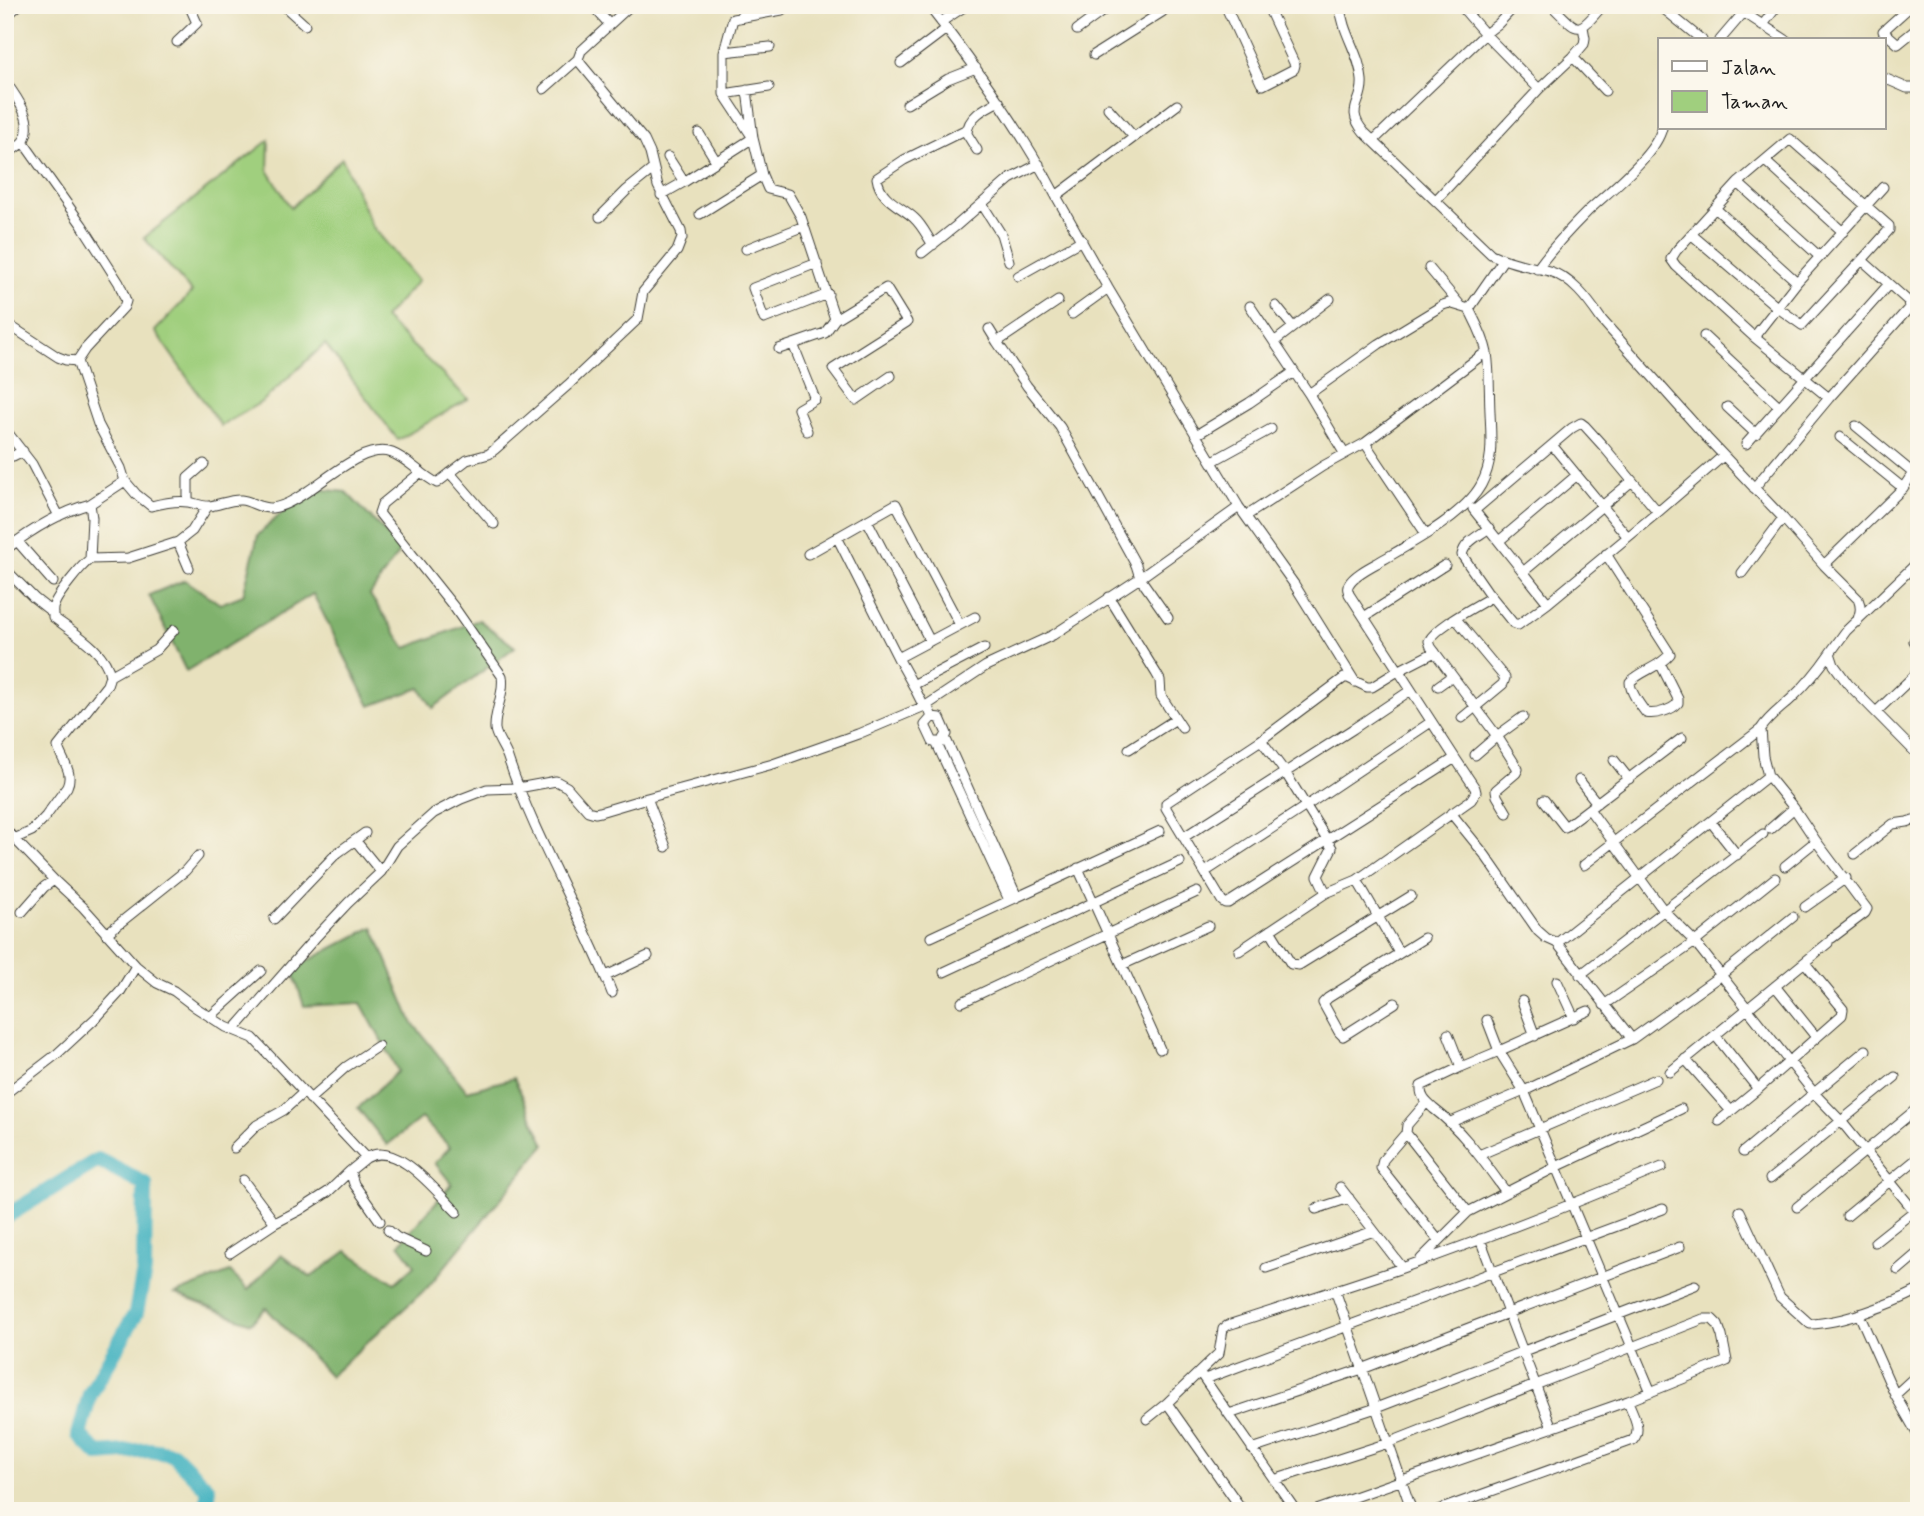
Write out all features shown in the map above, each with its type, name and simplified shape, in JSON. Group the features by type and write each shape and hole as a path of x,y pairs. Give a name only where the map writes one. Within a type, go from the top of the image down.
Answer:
{"street":[{"path":"5,17 19,5"},
{"path":"177,42 197,23 189,5"},
{"path":"283,5 305,25"},
{"path":"592,5 609,24"},
{"path":"544,89 631,5"},
{"path":"739,18 750,5"},
{"path":"753,138 724,93 724,52 733,19 782,10 778,5"},
{"path":"928,5 976,68 1039,164 1108,288 1239,507 1293,584 1355,682"},
{"path":"901,63 967,5"},
{"path":"1077,30 1111,5"},
{"path":"1094,55 1162,12 1165,5"},
{"path":"1225,5 1264,85 1294,69 1295,65 1267,5"},
{"path":"1460,5 1539,89"},
{"path":"1373,141 1516,5"},
{"path":"1551,5 1578,28 1583,27 1603,5"},
{"path":"1659,5 1700,38"},
{"path":"1732,5 1783,38"},
{"path":"1722,38 1750,5"},
{"path":"1762,26 1778,5"},
{"path":"1912,5 1882,31 1898,44 1919,27"},
{"path":"1342,6 1341,19 1362,77 1354,115 1356,124 1491,254 1503,260 1550,271 1564,278 1586,298 1601,319 1723,456 1858,599 1861,605 1857,622"},
{"path":"1436,200 1539,89 1573,57 1586,38 1583,27"},
{"path":"724,52 770,47"},
{"path":"1573,57 1605,91"},
{"path":"77,361 98,424 125,481 148,505 175,501 207,507 239,500 263,508 275,508 319,483 347,463 377,452 393,454 437,483 467,460 489,454 638,319 643,292 677,251 682,238 654,177 650,153 643,140 578,59"},
{"path":"907,104 948,79 976,68"},
{"path":"1885,78 1907,88 1919,88"},
{"path":"5,155 23,142 26,132 24,113 6,83"},
{"path":"724,93 769,87"},
{"path":"747,90 753,138 762,175 768,189 788,194 804,226 835,319"},
{"path":"977,150 967,129 969,123 999,101"},
{"path":"1056,196 1177,105"},
{"path":"1108,108 1134,137"},
{"path":"933,246 915,219 896,207 885,195 877,178 904,160 967,129"},
{"path":"1537,269 1554,245 1656,144 1661,130"},
{"path":"699,133 716,161"},
{"path":"662,195 753,138"},
{"path":"1691,234 1802,325 1889,230 1889,226 1790,139 1738,183 1691,234 1672,257 1672,262 1754,337 1829,398"},
{"path":"23,142 82,225 125,297 124,307 77,361"},
{"path":"668,157 684,182"},
{"path":"1765,160 1843,232"},
{"path":"922,253 1010,179 1039,164"},
{"path":"600,217 653,169"},
{"path":"699,214 762,175"},
{"path":"1738,183 1820,257"},
{"path":"1754,337 1797,282 1883,187"},
{"path":"982,204 1001,234 1009,261"},
{"path":"1715,208 1797,282"},
{"path":"746,249 804,226"},
{"path":"1018,276 1082,240"},
{"path":"1465,308 1503,260"},
{"path":"1754,488 1829,398 1909,309 1908,301 1862,260"},
{"path":"817,263 753,288 764,319 828,294"},
{"path":"1429,268 1465,308 1479,330 1486,352 1492,435 1490,460 1471,507"},
{"path":"1746,444 1889,284"},
{"path":"779,349 825,333 835,319 886,288 907,322 834,369 856,400 891,376"},
{"path":"1072,314 1108,288"},
{"path":"1274,342 1329,299"},
{"path":"997,342 1058,301"},
{"path":"1309,394 1379,344 1437,309 1449,303 1465,308"},
{"path":"1250,306 1309,394 1344,453"},
{"path":"1276,306 1293,327"},
{"path":"5,326 12,327 58,357 77,361"},
{"path":"989,329 1027,386 1060,427 1136,565 1140,578 1168,618"},
{"path":"1704,336 1779,407"},
{"path":"793,344 815,399 798,409 807,431"},
{"path":"1246,516 1344,453 1365,443 1486,352"},
{"path":"1196,435 1294,372"},
{"path":"1727,407 1756,433"},
{"path":"1238,951 1326,893 1357,880 1471,800 1476,792 1349,594 1351,581 1471,507 1581,423 1658,512"},
{"path":"1824,565 1916,476 1856,426"},
{"path":"5,429 23,451 59,516"},
{"path":"1213,461 1271,429"},
{"path":"1840,437 1903,488"},
{"path":"1365,443 1426,534"},
{"path":"1552,445 1627,536"},
{"path":"5,458 23,451"},
{"path":"1489,528 1467,543 1462,555 1491,597 1516,625 1548,603 1723,456"},
{"path":"188,502 188,477 204,464"},
{"path":"421,472 382,504 379,513 454,607 502,676 495,730 505,749 518,788 612,993"},
{"path":"450,473 494,524"},
{"path":"1499,541 1577,475"},
{"path":"5,550 59,516 90,504 125,481"},
{"path":"1523,572 1632,481"},
{"path":"90,504 90,559"},
{"path":"808,554 895,504 960,625"},
{"path":"52,613 54,604 76,571 90,559 128,558 178,542 192,531 207,507"},
{"path":"234,1030 348,903 381,872 397,846 434,813 487,789 518,788 556,781 568,787 588,811 595,813 773,764 858,734 925,706 986,666 1053,635 1140,578 1239,507"},
{"path":"1471,507 1548,603"},
{"path":"1742,572 1783,518"},
{"path":"867,520 930,641"},
{"path":"837,537 898,658 932,717"},
{"path":"17,541 53,582"},
{"path":"178,542 189,568"},
{"path":"1606,554 1669,651 1669,656 1634,678 1630,685 1646,713 1652,715 1678,703 1660,663"},
{"path":"1584,865 1761,729 1768,719 1802,688 1846,631 1919,561"},
{"path":"1364,617 1445,565"},
{"path":"5,569 52,613 53,617 94,648 110,670 107,685 58,747 69,771 67,787 32,831 16,838"},
{"path":"1109,597 1160,680 1161,696 1179,724 1129,749"},
{"path":"1491,597 1441,627 1429,641 1518,769 1496,790 1507,813"},
{"path":"898,658 975,617"},
{"path":"1456,619 1505,678 1503,684 1462,718"},
{"path":"110,676 156,650 174,630"},
{"path":"1919,632 1914,641 1919,647"},
{"path":"913,685 984,648"},
{"path":"1435,652 1372,687 1344,678 1261,740 1166,803 1166,808 1223,901 1228,903 1455,758"},
{"path":"1830,653 1840,675 1919,756"},
{"path":"1876,712 1919,671"},
{"path":"1438,686 1452,676"},
{"path":"1184,837 1411,690"},
{"path":"932,717 940,718 947,734 941,740 933,742 925,725 932,717"},
{"path":"1475,755 1523,717"},
{"path":"1205,872 1431,722"},
{"path":"1670,1072 1867,909 1768,776 1761,729"},
{"path":"1544,800 1565,827 1682,738"},
{"path":"941,740 1013,898"},
{"path":"1261,740 1331,845 1332,851 1318,876 1326,893"},
{"path":"1614,760 1629,779"},
{"path":"1556,943 1768,776"},
{"path":"1579,780 1614,842 1664,911 1695,942 1814,1093 1917,1211 1875,1242"},
{"path":"647,797 666,847"},
{"path":"1580,975 1794,808"},
{"path":"1451,813 1485,855 1538,931 1556,943 1632,1039"},
{"path":"1856,854 1893,824 1919,818"},
{"path":"1711,822 1737,855"},
{"path":"5,829 83,907 136,967 226,1027 253,1038 366,1157"},
{"path":"931,937 1160,831"},
{"path":"275,919 324,865 365,834"},
{"path":"355,841 381,872"},
{"path":"1785,866 1816,841"},
{"path":"106,934 185,871 198,856"},
{"path":"944,972 1180,862"},
{"path":"1078,868 1160,1049"},
{"path":"1604,1005 1695,942 1775,878"},
{"path":"1805,907 1846,878"},
{"path":"22,912 44,887 54,880"},
{"path":"1357,880 1399,953"},
{"path":"962,1002 1197,892"},
{"path":"1270,930 1291,964 1296,965 1411,896"},
{"path":"1451,1122 1524,1091 1632,1039 1721,975 1793,917"},
{"path":"1122,965 1208,926"},
{"path":"1395,1003 1343,1036 1323,1003 1424,938"},
{"path":"606,976 648,956"},
{"path":"1719,1121 1840,1017 1843,1009 1804,963"},
{"path":"5,1094 71,1042 120,992 136,967"},
{"path":"210,1017 261,971"},
{"path":"1557,981 1574,1018"},
{"path":"1776,986 1816,1037"},
{"path":"1522,1001 1535,1036"},
{"path":"1506,1192 1451,1122 1426,1103 1420,1090 1424,1084 1588,1011"},
{"path":"1487,1020 1499,1051 1524,1091 1651,1392"},
{"path":"1448,1034 1461,1067"},
{"path":"1715,1035 1758,1089"},
{"path":"234,1148 257,1125 307,1096 378,1046"},
{"path":"1744,1152 1866,1050"},
{"path":"1685,1059 1731,1111"},
{"path":"1770,1179 1895,1077"},
{"path":"1479,1155 1656,1079"},
{"path":"1426,1103 1407,1125 1406,1133 1383,1160 1381,1168 1439,1241"},
{"path":"1797,1207 1919,1107"},
{"path":"1418,1262 1468,1212 1556,1167 1681,1109"},
{"path":"1406,1133 1468,1212"},
{"path":"230,1254 275,1223 328,1192 366,1157 374,1154 390,1156 411,1167 457,1212"},
{"path":"1847,1216 1919,1157"},
{"path":"1147,1419 1203,1376 1219,1353 1223,1329 1228,1325 1402,1268 1662,1167"},
{"path":"350,1171 354,1184 380,1221"},
{"path":"243,1180 275,1223"},
{"path":"1340,1187 1402,1268"},
{"path":"1317,1209 1349,1198"},
{"path":"1203,1376 1348,1328 1663,1209"},
{"path":"1740,1211 1780,1297 1808,1324 1859,1314 1905,1298 1919,1290"},
{"path":"388,1230 396,1237 426,1251"},
{"path":"1266,1268 1374,1231"},
{"path":"1480,1239 1552,1428"},
{"path":"1228,1414 1362,1369 1680,1247"},
{"path":"1898,1270 1919,1252"},
{"path":"1252,1449 1376,1408 1695,1285"},
{"path":"1335,1290 1412,1511"},
{"path":"1859,1314 1895,1395 1919,1437"},
{"path":"1274,1480 1388,1443 1703,1319 1712,1319 1718,1325 1727,1361 1628,1401 1314,1511"},
{"path":"1895,1395 1919,1373"},
{"path":"1203,1376 1296,1511"},
{"path":"1436,1511 1633,1440 1639,1430 1628,1401"},
{"path":"1167,1403 1243,1511"},
{"path":"1476,1511 1487,1507"}],"green space":[{"path":"269,140 268,170 291,208 342,158 372,226 418,281 384,318 468,399 398,440 325,344 263,401 221,426 155,331 192,292 144,238"},
{"path":"308,488 346,492 401,549 370,595 406,648 479,620 515,647 433,708 420,688 370,706 313,594 186,671 149,595 185,580 220,604 243,595 258,535"},
{"path":"373,927 412,1022 467,1091 514,1078 545,1145 428,1287 330,1376 266,1308 251,1323 175,1294 230,1272 248,1290 281,1255 311,1277 347,1251 395,1283 415,1265 399,1244 452,1184 435,1163 450,1147 421,1118 387,1145 358,1108 398,1071 361,1003 304,1006 292,969"}],"waterway":[{"path":"5,1217 98,1160 145,1184 144,1271 136,1313 90,1394 79,1435 98,1454 150,1450 173,1454 208,1489 208,1511"}]}
